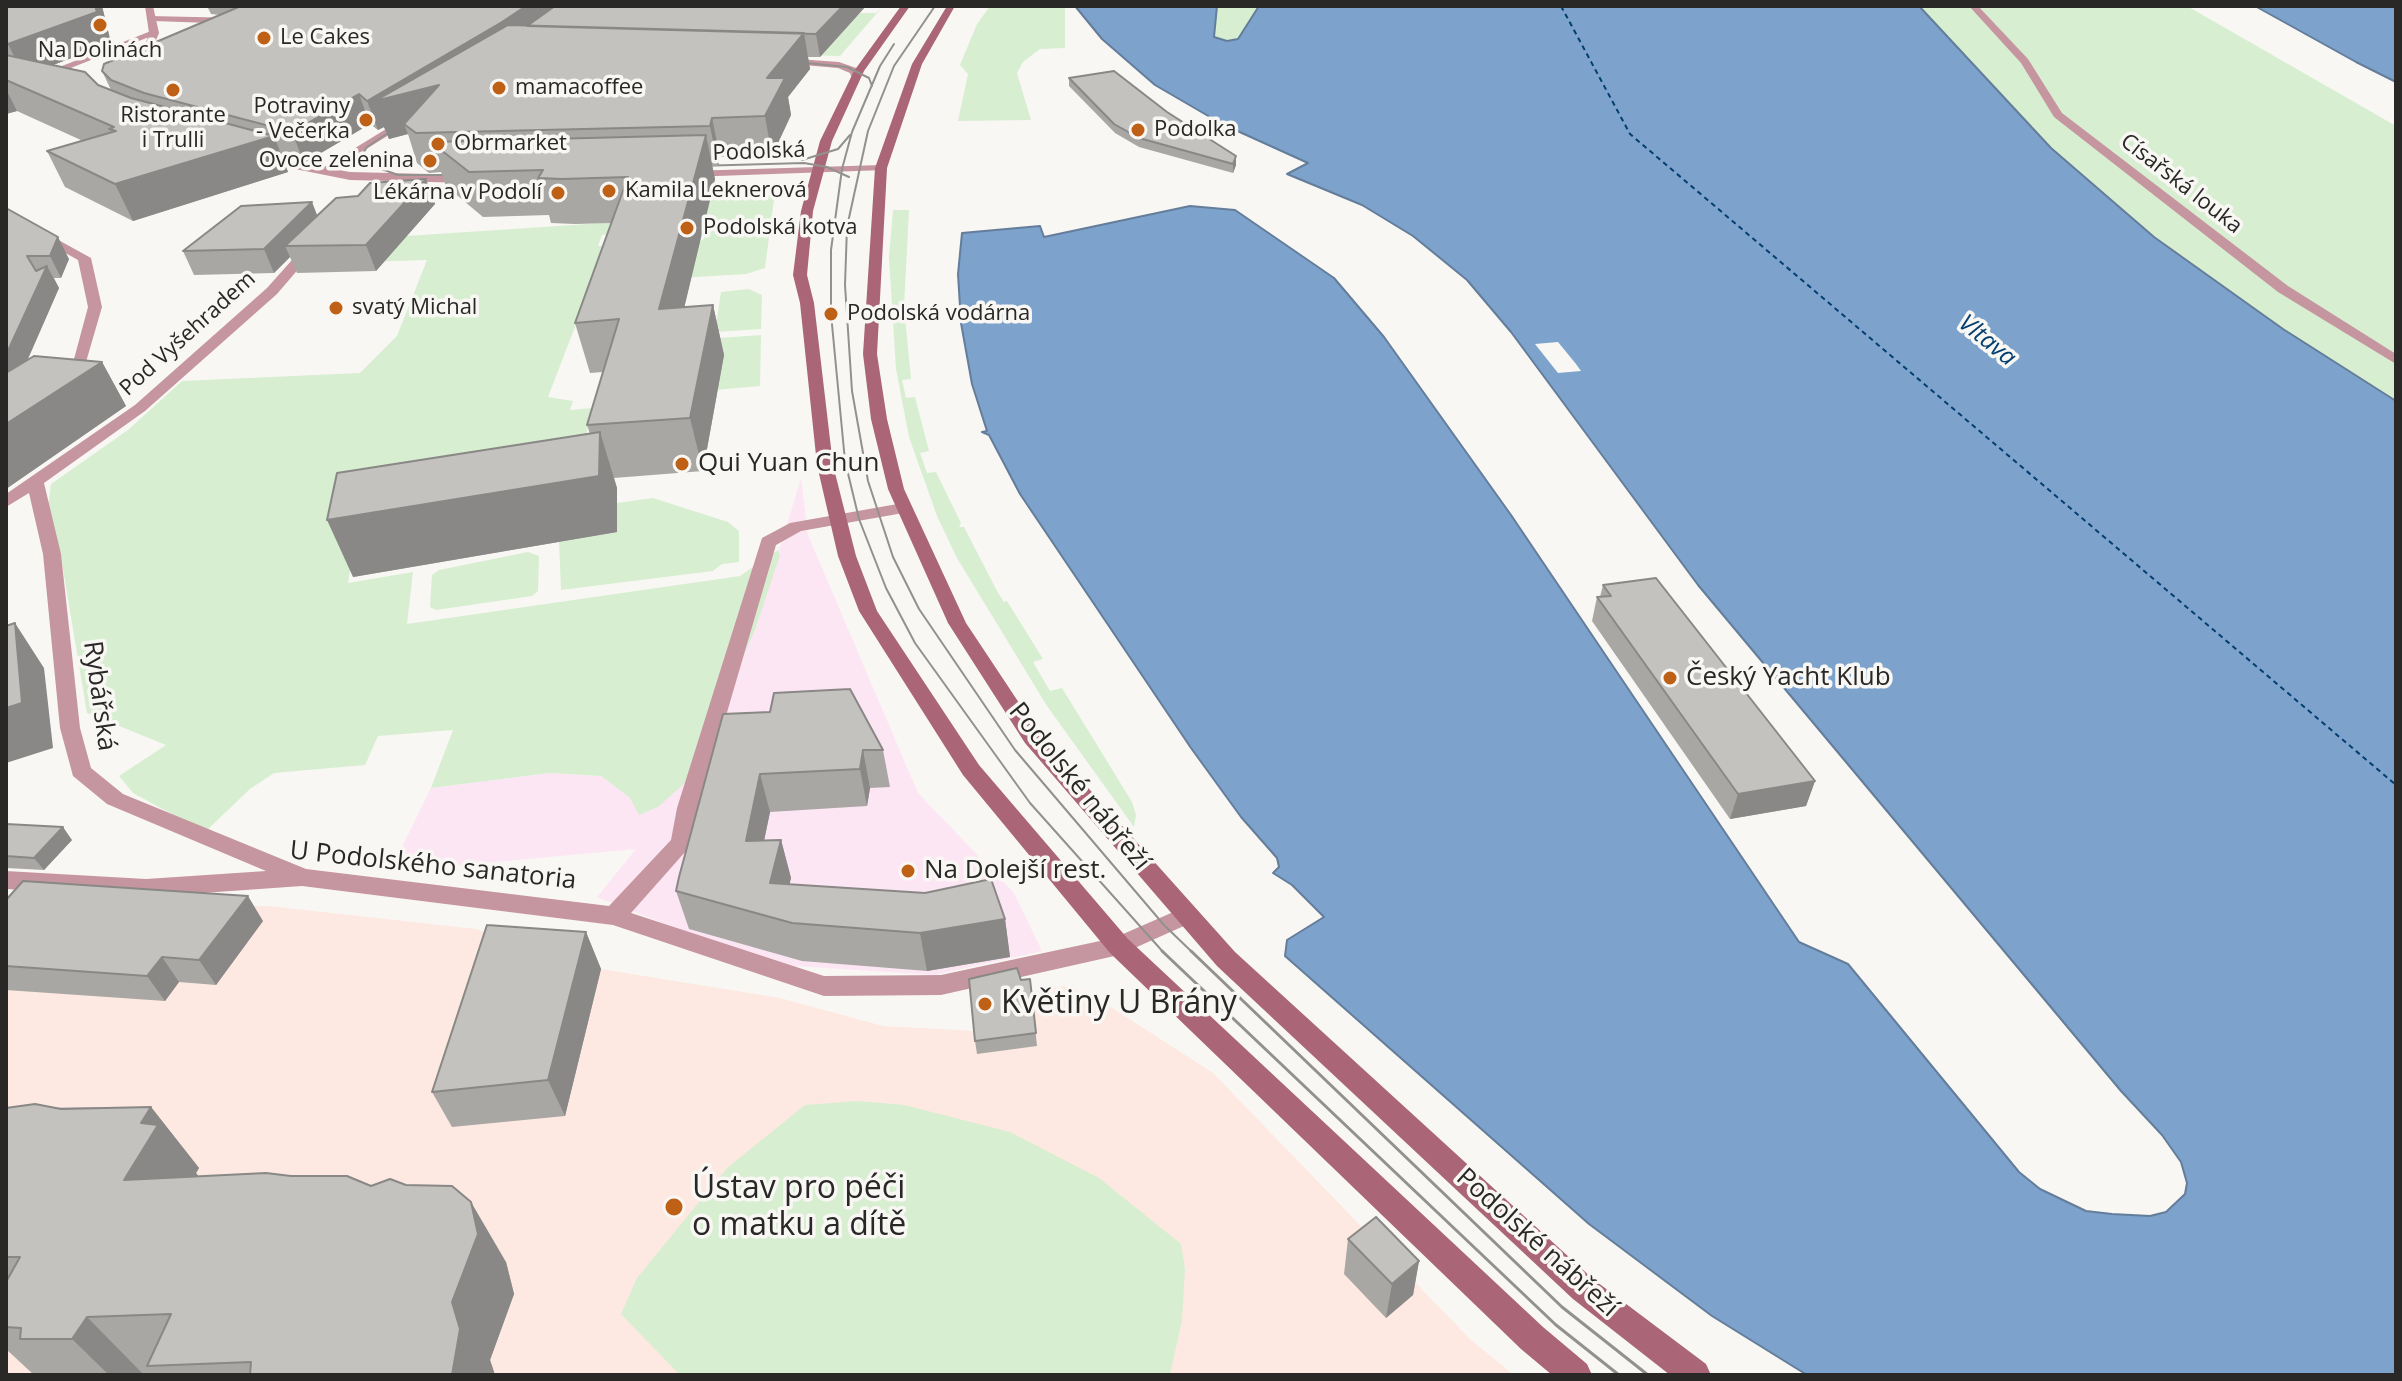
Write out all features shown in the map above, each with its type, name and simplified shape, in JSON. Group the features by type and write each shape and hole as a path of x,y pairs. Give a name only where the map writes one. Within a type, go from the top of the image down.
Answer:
{"main road":[{"path":"906,6 856,77 816,170 807,211 800,275 807,303 825,465 837,520 868,611 891,651 971,770 1119,946 1509,1317 1576,1375"},
{"name":"Podolské nábřeží","path":"951,6 917,64 881,168 870,354 879,419 903,508 957,623 1032,738 1226,959 1583,1289 1695,1375"}],"street":[{"path":"128,71 151,43 154,33 149,6"},
{"name":"Císařská louka","path":"1973,6 2025,61 2058,115 2283,289 2396,360"},
{"path":"153,18 179,16 256,22"},
{"path":"43,85 28,81 154,33"},
{"path":"767,61 839,65 855,71 856,77"},
{"path":"322,172 421,111"},
{"path":"246,156 322,172 381,178 488,178"},
{"name":"Podolská","path":"675,175 881,168"},
{"path":"367,193 381,178"},
{"path":"6,215 84,258 95,307 81,359"},
{"name":"Pod Vyšehradem","path":"6,502 140,408 272,291 323,235"},
{"name":"Rybářská","path":"35,482 52,554 70,728 81,771 115,799 302,877"},
{"path":"614,916 682,843 688,808 768,542 796,527 903,508"},
{"name":"U Podolského sanatoria","path":"6,880 146,888 302,877 614,916 824,986 941,985 1119,946 1187,915"}],"shaded area":[{"path":"801,478 808,535 918,793 1014,893 1042,951 934,975 795,966 688,933 597,897 636,849 442,867 392,867 431,788 550,773 601,776 630,798 755,630"},
{"name":"Ústav pro péči o matku a dítě","path":"6,895 147,906 269,906 476,929 512,942 504,961 601,969 780,998 883,1026 975,1031 1031,992 1064,986 1094,996 1213,1073 1471,1340 1514,1375 6,1375"}],"green space":[{"path":"624,6 826,48 860,13 876,13 883,6 840,56 557,48"},
{"path":"990,6 1065,6 1065,48 1040,49 1023,62 1017,73 1031,120 958,121 968,74 960,65 977,24"},
{"path":"1217,6 1259,6 1238,39 1227,41 1214,37"},
{"path":"1919,6 2187,6 2396,126 2396,401 2283,329 2154,237 2051,148"},
{"path":"775,192 765,268 746,274 630,281 704,239 695,194"},
{"path":"893,210 909,210 904,307 911,379 902,380 906,398 915,397 929,451 920,453 927,473 936,472 961,523 959,527 964,527 997,591 1004,602 1007,601 1043,659 1033,662 1050,691 1062,688 1132,802 1136,815 1134,827 1047,706 957,558 937,516 909,437 896,369 889,257"},
{"path":"612,223 610,234 602,235 598,246 606,246 548,397 573,401 570,410 593,408 582,450 357,527 348,583 413,572 407,624 740,576 778,550 780,555 755,630 687,781 658,807 639,815 630,798 601,776 550,773 431,788 453,730 378,736 365,765 274,773 250,789 205,832 133,793 119,776 166,745 87,713 61,557 47,515 51,484 128,430 182,381 360,373 397,336 427,260 360,262 360,239"},
{"path":"749,289 762,295 761,329 715,332 721,292"},
{"path":"761,335 760,386 715,390 691,340"},
{"path":"653,498 728,522 739,531 739,562 722,564 713,571 561,590 559,542 616,532 617,503"},
{"path":"528,552 539,556 538,591 532,596 436,610 430,607 432,575 439,570"},
{"path":"858,1101 904,1105 1010,1132 1099,1178 1181,1244 1185,1269 1182,1320 1170,1375 680,1375 621,1314 637,1278 727,1168 805,1105"}],"water":[{"name":"Vltava","path":"1075,6 1217,6 1214,37 1227,41 1238,39 1259,6 1919,6 2051,148 2154,237 2283,329 2396,401 2396,1375 1807,1375 1712,1316 1589,1224 1285,956 1287,940 1324,917 1292,885 1273,873 1279,867 1277,858 1241,817 1191,748 1020,494 989,435 982,432 987,431 972,384 961,323 958,274 962,233 1040,226 1044,237 1190,206 1235,210 1334,278 1384,337 1511,515 1799,942 1848,964 2019,1172 2040,1189 2086,1211 2150,1216 2166,1212 2185,1194 2187,1183 2181,1162 2162,1135 2121,1091 1698,585 1511,332 1467,280 1413,236 1362,205 1287,174 1308,163 1222,124 1155,85 1102,39"},
{"path":"2255,6 2396,6 2396,82 2356,62"}],"pier":[{"path":"1558,342 1581,371 1558,373 1535,344"}],"building":[{"path":"6,6 95,6 97,12 6,44"},
{"path":"241,6 526,6 367,101 359,94 292,132 144,93 111,80 102,71 104,64"},
{"path":"555,6 843,6 816,34 527,26"},
{"path":"508,25 804,33 767,78 785,78 765,116 712,118 710,126 416,133 404,124 439,85 375,101"},
{"path":"6,55 85,72 98,85 131,98 274,136 115,184 47,151 116,131 109,129 114,127 6,80"},
{"path":"1114,71 1167,112 1236,156 1233,164 1139,138 1114,124 1069,78"},
{"path":"706,135 659,309 713,305 690,418 587,425 619,319 575,323 628,177 538,178 543,170 469,172 431,142"},
{"path":"426,179 366,245 285,246 336,198 358,196 370,183"},
{"path":"312,202 264,249 183,251 241,206"},
{"path":"6,208 58,237 50,256 27,256 36,271 47,266 6,355"},
{"path":"34,356 102,362 6,424 6,373"},
{"path":"600,432 599,476 327,520 337,473"},
{"name":"Český Yacht Klub","path":"1656,578 1815,781 1738,794 1597,597 1611,596 1603,585"},
{"path":"15,623 22,703 6,708 6,626"},
{"path":"850,689 883,750 863,750 860,769 760,774 746,841 781,840 770,883 925,893 991,879 1005,919 920,933 792,923 676,891 723,714 770,712 774,693"},
{"path":"6,824 63,827 34,858 6,856"},
{"path":"23,881 248,896 199,960 162,957 147,976 6,966 6,900"},
{"path":"487,925 586,932 548,1080 432,1092"},
{"path":"1017,968 1021,980 1030,979 1036,1033 975,1041 969,979"},
{"path":"35,1104 61,1109 151,1107 141,1123 158,1125 124,1180 266,1173 347,1176 371,1186 390,1179 406,1185 452,1186 471,1202 478,1234 452,1302 460,1329 452,1375 250,1375 251,1362 147,1366 171,1314 87,1317 72,1339 20,1339 21,1328 6,1327 6,1282 20,1257 6,1257 6,1108"},
{"path":"1376,1217 1419,1261 1392,1284 1348,1239"}],"ferry route":[{"path":"1561,6 1630,134 2396,785"}],"tram line":[{"path":"935,6 894,66 868,131 847,227 845,285 852,391 868,481 893,557 919,609 1015,750 1164,925 1193,953"},
{"path":"872,85 894,44"},
{"path":"786,61 847,67 869,78 872,85"},
{"path":"841,174 852,132 872,85"},
{"path":"406,121 367,147 362,155 365,163 398,175 464,175"},
{"path":"802,160 838,149 850,135"},
{"path":"696,166 804,163 841,174"},
{"path":"841,174 849,177"},
{"path":"841,174 831,250 831,314 845,461 859,519 886,588 915,643 1030,803 1163,952"},
{"path":"1191,951 1562,1307 1648,1375"},
{"path":"1163,952 1556,1325 1619,1375"}],"place":[{"name":"Na Dolinách","path":"100,25"},
{"name":"Le Cakes","path":"264,38"},
{"name":"mamacoffee","path":"499,88"},
{"name":"Ristorante i Trulli","path":"173,90"},
{"name":"Potraviny - Večerka","path":"366,120"},
{"name":"Podolka","path":"1138,130"},
{"name":"Obrmarket","path":"438,144"},
{"name":"Ovoce zelenina","path":"430,161"},
{"name":"Kamila Leknerová","path":"609,191"},
{"name":"Lékárna v Podolí","path":"558,193"},
{"name":"Podolská kotva","path":"687,228"},
{"name":"svatý Michal","path":"336,308"},
{"name":"Podolská vodárna","path":"831,314"},
{"name":"Qui Yuan Chun","path":"682,464"},
{"name":"Český Yacht Klub","path":"1670,678"},
{"name":"Na Dolejší rest.","path":"908,871"},
{"name":"Květiny U Brány","path":"985,1004"},
{"name":"Ústav pro péči o matku a dítě","path":"674,1207"}]}
